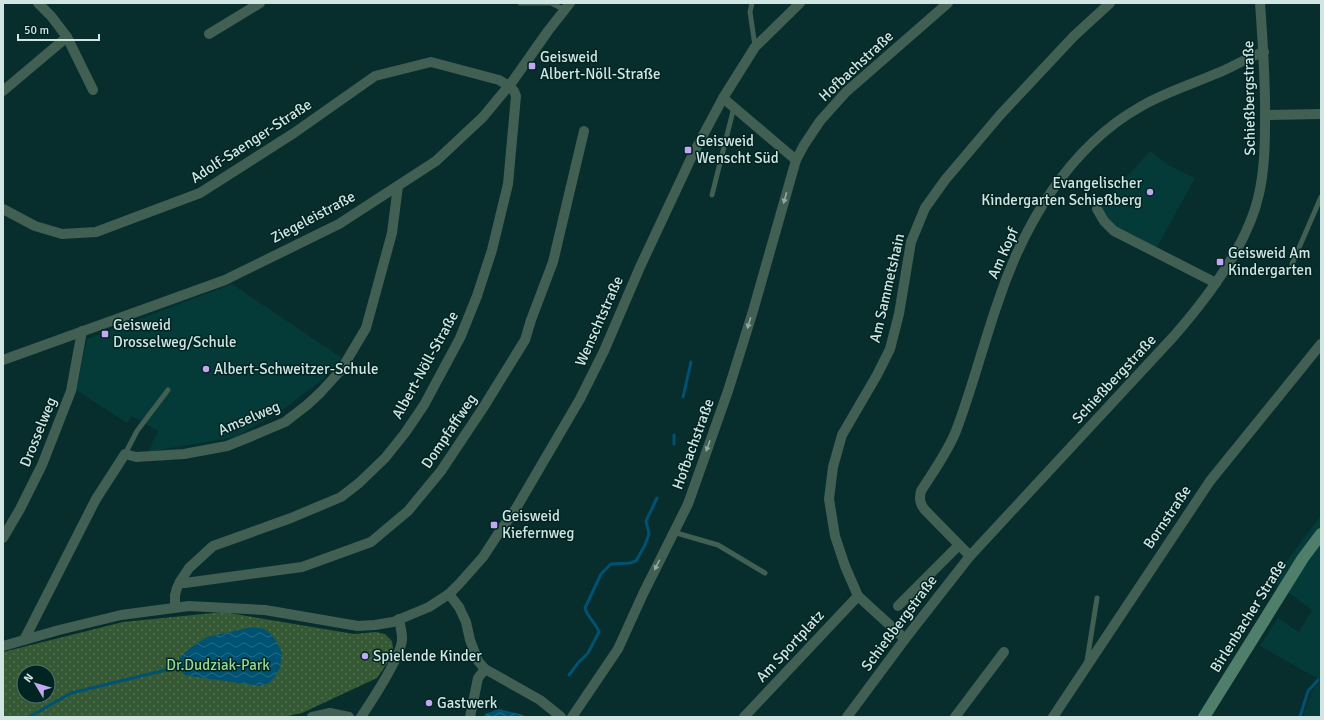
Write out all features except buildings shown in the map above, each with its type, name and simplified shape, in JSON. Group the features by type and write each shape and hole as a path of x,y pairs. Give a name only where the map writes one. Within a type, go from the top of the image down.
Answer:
{"main road":[{"name":"Birlenbacher Straße","path":"1204,717 1303,558 1321,534"}],"street":[{"path":"38,3 51,16 67,38 93,90"},
{"path":"210,34 260,3"},
{"name":"Wenschtstraße","path":"3,646 59,630 121,615 189,606 265,610 358,626 382,624 399,620 429,608 449,594 483,557 515,510 580,399 604,351 640,267 690,161 724,98 755,47 800,3"},
{"name":"Hofbachstraße","path":"572,717 618,649 673,532 688,504 728,391 753,311 796,160 820,121 846,92 948,3"},
{"name":"Am Sammetshain","path":"905,639 858,596 834,536 829,499 833,467 842,435 877,375 890,349 899,314 911,242 925,208 945,180 1000,115 1074,36 1110,3"},
{"name":"Schießbergstraße","path":"852,715 905,639 970,556 1193,314 1216,283 1236,251 1250,222 1259,195 1264,166 1264,52 1260,3"},
{"name":"Ziegeleistraße","path":"4,361 82,331 224,280 339,224 436,161 483,117 509,86 567,6"},
{"path":"3,90 67,38"},
{"name":"Am Kopf","path":"970,556 924,509 920,502 921,491 943,456 955,432 998,301 1027,233 1058,180 1072,163 1103,133 1140,106 1231,68 1251,56 1264,52"},
{"name":"Adolf-Saenger-Straße","path":"3,209 35,226 62,234 96,232 200,193 294,133 375,76 431,62 499,80 509,86"},
{"name":"Albert-Nöll-Straße","path":"175,608 175,595 180,582 189,568 213,546 291,518 341,497 359,483 385,458 405,433 424,405 460,338 478,296 492,250 508,184 516,96 514,91 509,86"},
{"path":"724,98 796,160"},
{"path":"1265,114 1321,114"},
{"name":"Dompfaffweg","path":"180,582 185,583 302,568 371,542 408,512 441,471 483,408 525,340 553,262 584,131"},
{"name":"Amselweg","path":"124,454 136,457 184,454 227,446 284,422 320,393 341,370 366,328 392,233 398,186"},
{"path":"1097,209 1104,221 1114,232 1216,283"},
{"name":"Drosselweg","path":"3,538 42,466 71,391 82,331"},
{"name":"Bornstraße","path":"1053,717 1210,481 1321,344"},
{"path":"24,640 96,499 124,454"},
{"path":"898,606 959,545"},
{"path":"449,594 466,622 470,640 478,661 486,669 540,700 561,717"},
{"name":"Am Sportplatz","path":"744,717 858,596"},
{"path":"361,717 385,678 402,645 399,620"},
{"path":"954,717 1004,652"},
{"path":"470,717 478,678 486,669"},
{"path":"312,717 330,713 349,717"}],"lane":[{"path":"520,3 551,3 567,6"},
{"path":"752,3 750,12 755,47"},
{"path":"712,194 734,107"},
{"path":"1292,264 1321,197"},
{"path":"124,454 137,431 168,390"},
{"path":"673,532 718,545 765,573"},
{"path":"1086,666 1097,598"}],"shaded area":[{"name":"Evangelischer Kindergarten Schießberg","path":"1150,151 1170,166 1195,178 1156,249 1126,234 1114,225 1099,207"},
{"name":"Albert-Schweitzer-Schule","path":"232,284 342,358 322,380 285,408 236,437 148,452 158,431 132,416 127,423 76,390 87,339"},
{"path":"1321,515 1321,717 1303,717 1311,693 1320,680 1260,646 1278,618 1299,632 1312,610 1272,581"}],"green space":[{"name":"Dr.Dudziak-Park","path":"223,612 354,634 376,632 385,634 392,641 393,648 392,656 377,678 302,713 283,717 3,717 3,652 123,622"}],"water":[{"path":"252,627 264,629 271,634 282,653 280,668 269,683 259,686 183,675 183,665 179,658 190,648 207,637"},
{"path":"499,709 526,717 484,717 485,714"}],"waterway":[{"path":"683,397 691,362"},
{"path":"674,435 674,444"},
{"path":"569,675 588,653 599,632 585,608 601,574 611,564 630,563 636,561 649,534 646,521 657,498"},
{"path":"29,717 71,693 174,668"},
{"path":"1300,717 1308,691 1318,680"}],"place":[{"name":"Geisweid Albert-Nöll-Straße","path":"532,66"},
{"name":"Geisweid Wenscht Süd","path":"688,150"},
{"name":"Evangelischer Kindergarten Schießberg","path":"1150,192"},
{"name":"Geisweid Am Kindergarten","path":"1220,262"},
{"name":"Geisweid Drosselweg/Schule","path":"105,334"},
{"name":"Albert-Schweitzer-Schule","path":"206,369"},
{"name":"Geisweid Kiefernweg","path":"494,525"},
{"name":"Spielende Kinder","path":"365,656"},
{"name":"Gastwerk","path":"429,703"}]}
